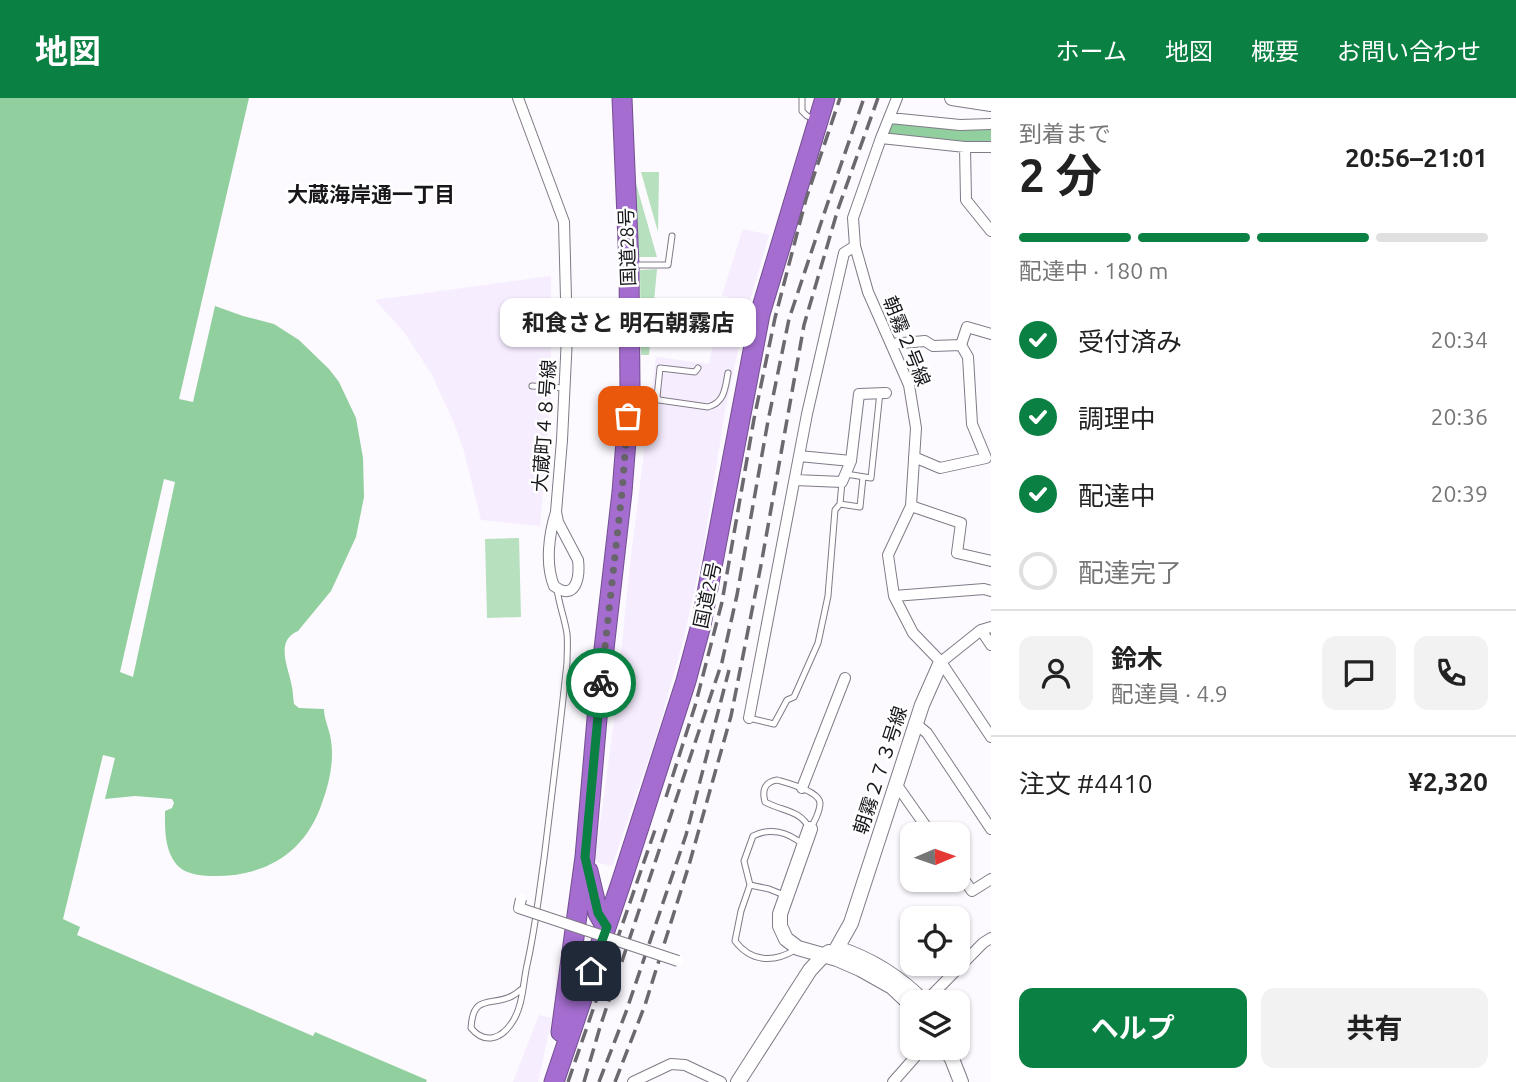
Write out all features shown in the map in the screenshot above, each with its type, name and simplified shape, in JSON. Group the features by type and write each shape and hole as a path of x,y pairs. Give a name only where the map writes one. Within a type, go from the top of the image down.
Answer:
{"highway":[{"name":"国道28号","path":"561,1061 561,1036 587,866 600,684 631,390 622,98"},
{"name":"国道2号","path":"554,1082 678,710 701,625 760,314 825,98"},
{"name":"国道28号","path":"587,866 598,913 607,927"},
{"path":"587,866 595,883 603,886 622,880"}],"street":[{"name":"大蔵町４８号線","path":"518,98 564,222 567,337 556,512 579,567 576,585 567,591 558,589 552,581 549,569 552,522 556,512"},
{"name":"朝霧２号線","path":"897,98 853,218 855,246 868,292 909,385 916,428 911,506 888,555 894,596 913,633 941,662 991,737"},
{"path":"952,98 991,104"},
{"path":"885,128 991,124"},
{"path":"885,128 965,147 991,148"},
{"path":"965,147 966,200 991,231"},
{"path":"749,718 807,414 844,253 855,246"},
{"path":"914,457 940,468 988,460 972,424 968,357 961,345 967,327 991,334"},
{"path":"891,344 925,341 933,346 961,345"},
{"path":"795,480 844,478 851,461 859,394 883,392"},
{"path":"799,456 851,461"},
{"path":"911,506 961,523 957,553 991,561"},
{"path":"894,596 985,589 991,591"},
{"path":"986,628 991,645"},
{"name":"朝霧２７３号線","path":"738,1082 810,970 831,952 851,923 922,705 941,662 986,628"},
{"path":"802,788 845,678"},
{"path":"916,724 927,733 991,829"},
{"path":"896,784 923,822"},
{"path":"810,829 780,914 779,926 786,939 798,948 849,952 889,972 913,990"},
{"path":"970,888 972,891 991,879"},
{"path":"521,899 519,908 678,961"},
{"path":"937,990 991,938"},
{"path":"831,952 892,987 900,995"},
{"path":"893,1082 912,1060"},
{"path":"952,1060 961,1082"},
{"path":"962,1060 970,1082"},
{"path":"633,1082 671,1064 685,1065 720,1082"}],"lane":[{"path":"802,98 802,111 818,120"},
{"path":"629,265 668,265 672,236"},
{"path":"698,368 695,372 660,369 659,400 708,407 723,396 728,373"},
{"path":"532,386 565,388"},
{"path":"749,718 774,724 787,700 794,697 818,643 828,596 835,510 844,478 871,478 883,392"},
{"path":"839,503 860,507 863,477"},
{"path":"522,989 511,997 477,1006 471,1015 471,1028 477,1035 487,1039 500,1036 507,1030 519,1007 533,939 567,663 568,637 558,589"},
{"path":"777,780 817,796 820,803 810,829 799,816 765,802 763,794 767,784 777,780"},
{"path":"798,948 769,960 743,951 735,941 750,885 744,862 753,836 773,831 793,836 804,846"},
{"path":"750,885 786,895"}],"shaded area":[{"path":"0,98 249,98 179,399 193,402 215,306 274,324 299,340 339,382 356,418 363,458 364,497 356,537 331,591 298,631 291,635 285,648 294,704 299,708 324,709 331,744 329,778 315,820 305,836 281,858 251,872 201,875 183,870 170,854 166,840 165,811 172,808 172,799 135,796 105,799 115,758 103,755 63,919 80,927 77,935 313,1036 315,1032 427,1080 0,1082","holes":["164,479 175,482 133,677 120,672"]},
{"path":"641,172 659,172 658,232"},
{"path":"635,180 657,257 639,257"},
{"path":"743,229 769,235 749,304 722,295"},
{"path":"657,269 649,355 641,355 640,270"},
{"path":"551,276 551,396 540,526 481,520 464,451 432,375 404,332 375,300"},
{"path":"721,306 746,314 725,411 703,551 684,637 657,734 612,866 595,862 656,357 709,364"},
{"path":"519,538 521,617 487,618 485,539"},
{"path":"539,1015 552,1018 538,1082 513,1082"}],"waterway":[{"path":"890,133 991,136"}],"railway":[{"path":"666,797 695,706 722,602 754,419 775,318 806,199 840,98"},
{"path":"584,1082 722,662 789,319 864,98"},
{"path":"615,1082 645,1005 689,865 731,716 804,325 838,209 878,98"},
{"path":"599,1082 626,1012 686,835 729,670"},
{"path":"568,1082 656,827"}],"way so far":[{"path":"601,683 628,416"}],"place":[{"name":"和食さと 明石朝霧店","path":"628,416"}],"district":[{"name":"大蔵海岸通一丁目","path":"371,195"}],"route":[{"path":"591,971 607,927 598,913 585,857 601,683"}]}
